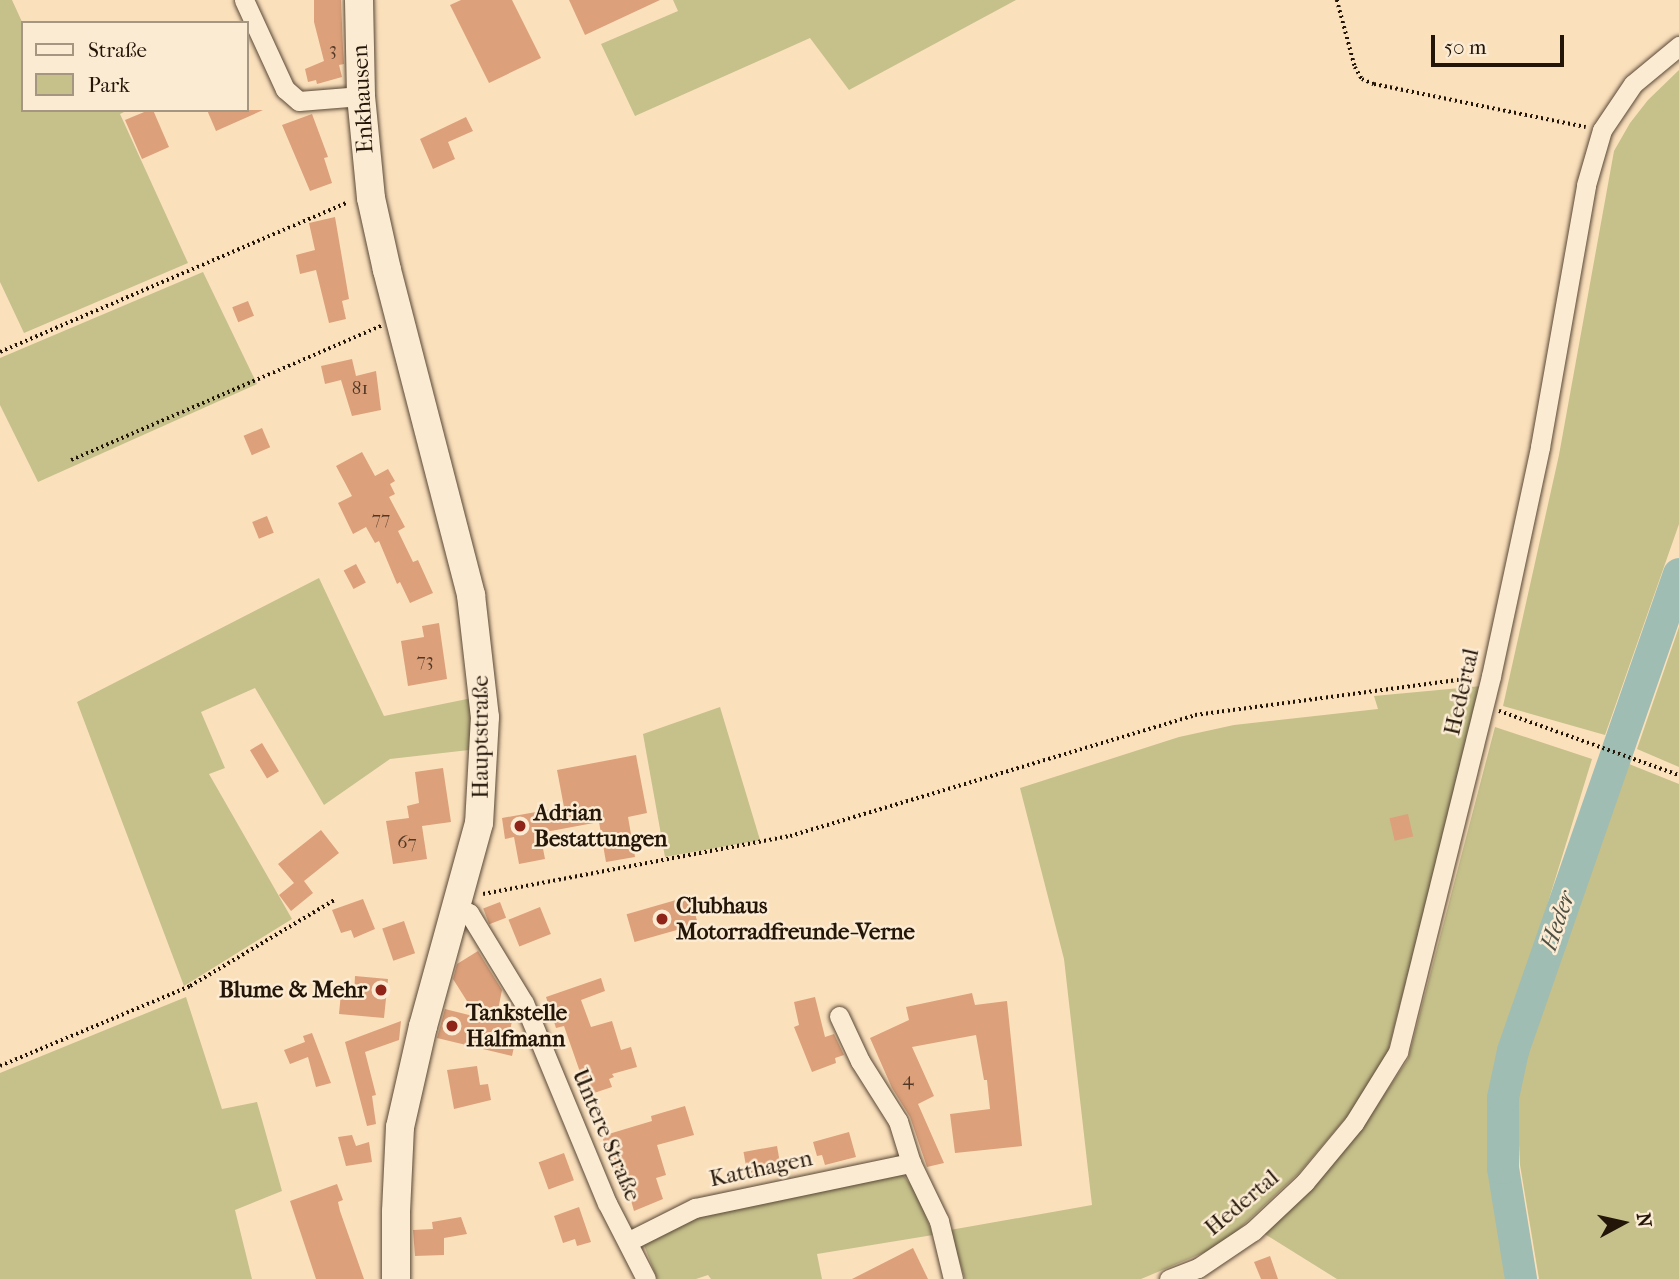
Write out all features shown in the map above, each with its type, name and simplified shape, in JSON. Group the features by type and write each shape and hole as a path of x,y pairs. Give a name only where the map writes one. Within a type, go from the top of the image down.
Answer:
{"main road":[{"name":"Enkhausen","path":"359,0 361,96 371,197"},
{"name":"Hauptstraße","path":"371,197 399,318 471,595 481,659 485,717 479,823 462,910 423,1026 400,1127 396,1279"}],"street":[{"path":"244,0 285,89 299,101 361,96"},
{"name":"Hedertal","path":"1170,1279 1198,1268 1254,1231 1305,1182 1354,1123 1398,1052 1491,676 1540,447 1586,185 1602,130 1633,84 1679,46"},
{"name":"Untere Straße","path":"462,910 524,1003 607,1203 646,1279"},
{"path":"838,1016 860,1061 898,1121 911,1163 939,1221 953,1279"},
{"name":"Katthagen","path":"628,1241 695,1208 911,1163"}],"path":[{"path":"1337,0 1355,67 1362,79 1374,84 1602,130"},
{"path":"0,352 292,224 371,197"},
{"path":"71,460 399,318"},
{"path":"462,910 472,896 790,836 1195,715 1491,676"},
{"path":"1484,706 1631,755 1679,775"},
{"path":"0,1066 190,986 334,900"}],"green space":[{"path":"0,0 12,0 22,21 21,112 124,112 120,114 188,263 24,333 0,282"},
{"path":"673,0 1016,0 849,90 810,38 635,116 601,44 678,11"},
{"path":"1679,70 1679,524 1605,735 1503,706 1559,455 1614,151 1630,123 1648,100"},
{"path":"203,272 257,384 38,482 0,405 0,358"},
{"path":"319,578 384,716 472,698 469,750 390,759 324,805 255,688 201,712 225,768 209,774 292,919 184,986 77,702"},
{"path":"1679,627 1679,767 1637,749"},
{"path":"1482,686 1387,1055 1349,1114 1299,1173 1222,1245 1141,1279 965,1279 950,1230 1092,1205 1064,959 1020,788 1179,737 1234,725 1378,709 1374,696"},
{"path":"720,707 760,840 665,857 643,734"},
{"path":"1495,727 1592,759 1504,1046 1494,1096 1493,1170 1511,1279 1337,1279 1263,1233 1362,1128 1408,1059"},
{"path":"1629,764 1679,784 1679,1279 1539,1279 1520,1165 1517,1104 1528,1050"},
{"path":"186,997 222,1109 257,1102 282,1191 235,1210 252,1279 0,1279 0,1073"},
{"path":"887,1173 903,1175 916,1191 933,1235 817,1254 822,1279 711,1279 708,1275 696,1279 657,1279 644,1245 650,1234 704,1213"}],"building":[{"path":"314,0 341,0 344,64 339,65 342,77 317,84 316,80 308,82 305,69 324,61 314,22"},
{"path":"461,0 512,0 541,58 489,83 450,5"},
{"path":"569,0 660,0 585,35"},
{"path":"263,110 216,131 208,112"},
{"path":"144,112 154,112 169,147 142,159 125,120"},
{"path":"312,114 328,157 324,158 332,183 310,191 282,125"},
{"path":"466,117 473,131 448,142 455,159 433,169 420,139"},
{"path":"335,217 349,299 342,301 346,319 329,323 316,270 300,274 296,255 315,250 309,223"},
{"path":"248,301 254,316 238,322 232,307"},
{"path":"352,359 356,376 376,371 381,410 352,416 341,380 325,384 321,366"},
{"path":"262,428 270,447 252,455 244,436"},
{"path":"362,452 375,476 388,469 395,481 390,484 395,494 389,497 405,527 398,531 413,562 418,560 433,593 410,603 400,582 397,584 379,541 375,543 366,527 353,534 338,503 352,496 336,466"},
{"path":"267,516 274,533 259,539 252,522"},
{"path":"356,564 366,583 353,589 344,571"},
{"path":"439,623 447,679 408,686 401,641 424,637 422,626"},
{"path":"262,743 279,771 267,778 250,750"},
{"path":"636,755 647,813 628,817 635,857 606,862 599,822 540,833 545,859 519,864 514,837 505,839 502,818 564,807 557,770"},
{"path":"443,768 451,822 422,826 427,859 393,864 386,821 409,818 407,806 419,803 415,772"},
{"path":"1408,814 1413,836 1395,841 1389,818"},
{"path":"321,830 339,853 304,881 313,893 291,911 279,895 294,883 278,864"},
{"name":"Clubhaus Motorradfreunde-Verne","path":"690,896 698,924 635,942 627,914"},
{"path":"363,899 375,929 354,938 351,930 341,933 332,910"},
{"path":"500,902 506,918 489,924 483,908"},
{"path":"540,907 551,934 519,947 508,920"},
{"path":"404,921 415,953 393,961 382,928"},
{"path":"478,951 502,990 498,1010 506,1013 505,1019 512,1021 509,1036 516,1038 512,1056 437,1038 445,1009 477,1017 453,979 457,964"},
{"path":"355,976 388,979 384,1018 339,1014 341,993 354,995"},
{"path":"601,978 605,991 581,1000 591,1027 612,1021 621,1050 631,1047 637,1067 612,1074 614,1077 609,1079 612,1087 588,1095 564,1026 556,1028 546,997"},
{"path":"972,993 975,1005 1007,1001 1022,1146 955,1153 950,1114 990,1109 987,1080 984,1080 976,1035 912,1047 934,1096 918,1104 944,1163 927,1167 910,1117 892,1088 870,1038 909,1020 906,1007"},
{"path":"815,997 825,1037 834,1034 844,1055 835,1058 836,1063 812,1072 794,1027 799,1025 794,1002"},
{"path":"401,1021 399,1040 365,1052 376,1095 372,1096 376,1124 367,1126 345,1042"},
{"path":"312,1033 331,1083 316,1087 308,1057 290,1064 284,1050 305,1042 303,1036"},
{"path":"477,1066 480,1085 488,1084 491,1100 454,1109 447,1070"},
{"path":"685,1106 694,1135 657,1145 666,1175 656,1178 663,1199 634,1211 622,1169 613,1171 602,1136 652,1121 651,1116"},
{"path":"849,1132 856,1157 825,1165 822,1155 817,1156 813,1142"},
{"path":"352,1135 356,1146 369,1142 372,1162 346,1166 338,1137"},
{"path":"777,1146 782,1173 748,1178 744,1152"},
{"path":"564,1153 574,1180 549,1189 539,1162"},
{"path":"337,1184 343,1200 338,1202 340,1211 364,1279 316,1279 290,1201"},
{"path":"579,1207 591,1242 577,1246 575,1239 563,1243 554,1216"},
{"path":"461,1217 467,1234 444,1238 444,1255 415,1256 413,1230 433,1229 432,1222"},
{"path":"913,1248 928,1279 852,1279"},
{"path":"1270,1256 1278,1279 1261,1279 1254,1262"}],"waterway":[{"name":"Heder","path":"1521,1279 1503,1168 1503,1098 1513,1051 1679,574"}],"place":[{"name":"Adrian Bestattungen","path":"520,826"},
{"name":"Clubhaus Motorradfreunde-Verne","path":"662,919"},
{"name":"Blume & Mehr","path":"381,990"},
{"name":"Tankstelle Halfmann","path":"452,1026"}]}
